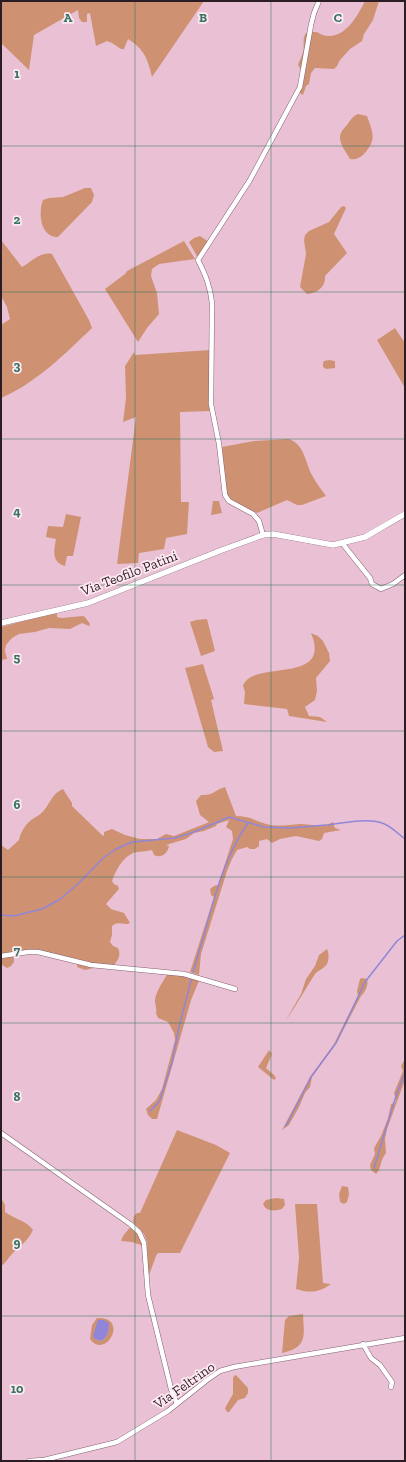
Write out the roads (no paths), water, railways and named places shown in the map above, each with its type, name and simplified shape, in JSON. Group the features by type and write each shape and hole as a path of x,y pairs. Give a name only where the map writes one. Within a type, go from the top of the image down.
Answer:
{"street":[{"path":"263,535 259,521 254,514 230,501 225,494 219,444 211,404 212,303 208,280 198,260 250,180 300,87 311,25 319,1"},
{"name":"Via Teofilo Patini","path":"1,623 88,603 263,535 273,534 333,545 365,537 405,514"},
{"path":"342,543 370,578 372,584 376,587 381,589 393,584 405,575"},
{"path":"1,956 38,952 91,965 184,974 235,989"},
{"path":"1,1133 139,1232 144,1243 148,1295 176,1404"},
{"name":"Via Feltrino","path":"29,1461 44,1460 116,1442 168,1411 220,1372 234,1367 405,1338"},
{"path":"363,1344 371,1358 380,1365 392,1382 390,1387"}],"waterway":[{"path":"1,915 14,916 42,909 59,900 79,883 103,858 116,849 132,842 175,838 194,832 229,817 264,827 290,828 326,825"},
{"path":"328,825 355,821 382,823 405,839"},
{"path":"193,972 225,866 239,837 248,823"},
{"path":"286,1126 311,1077 336,1043 365,982 397,941 405,935"},
{"path":"150,1111 159,1102 172,1063 179,1027 192,977"},
{"path":"374,1168 395,1099 405,1072"}]}
